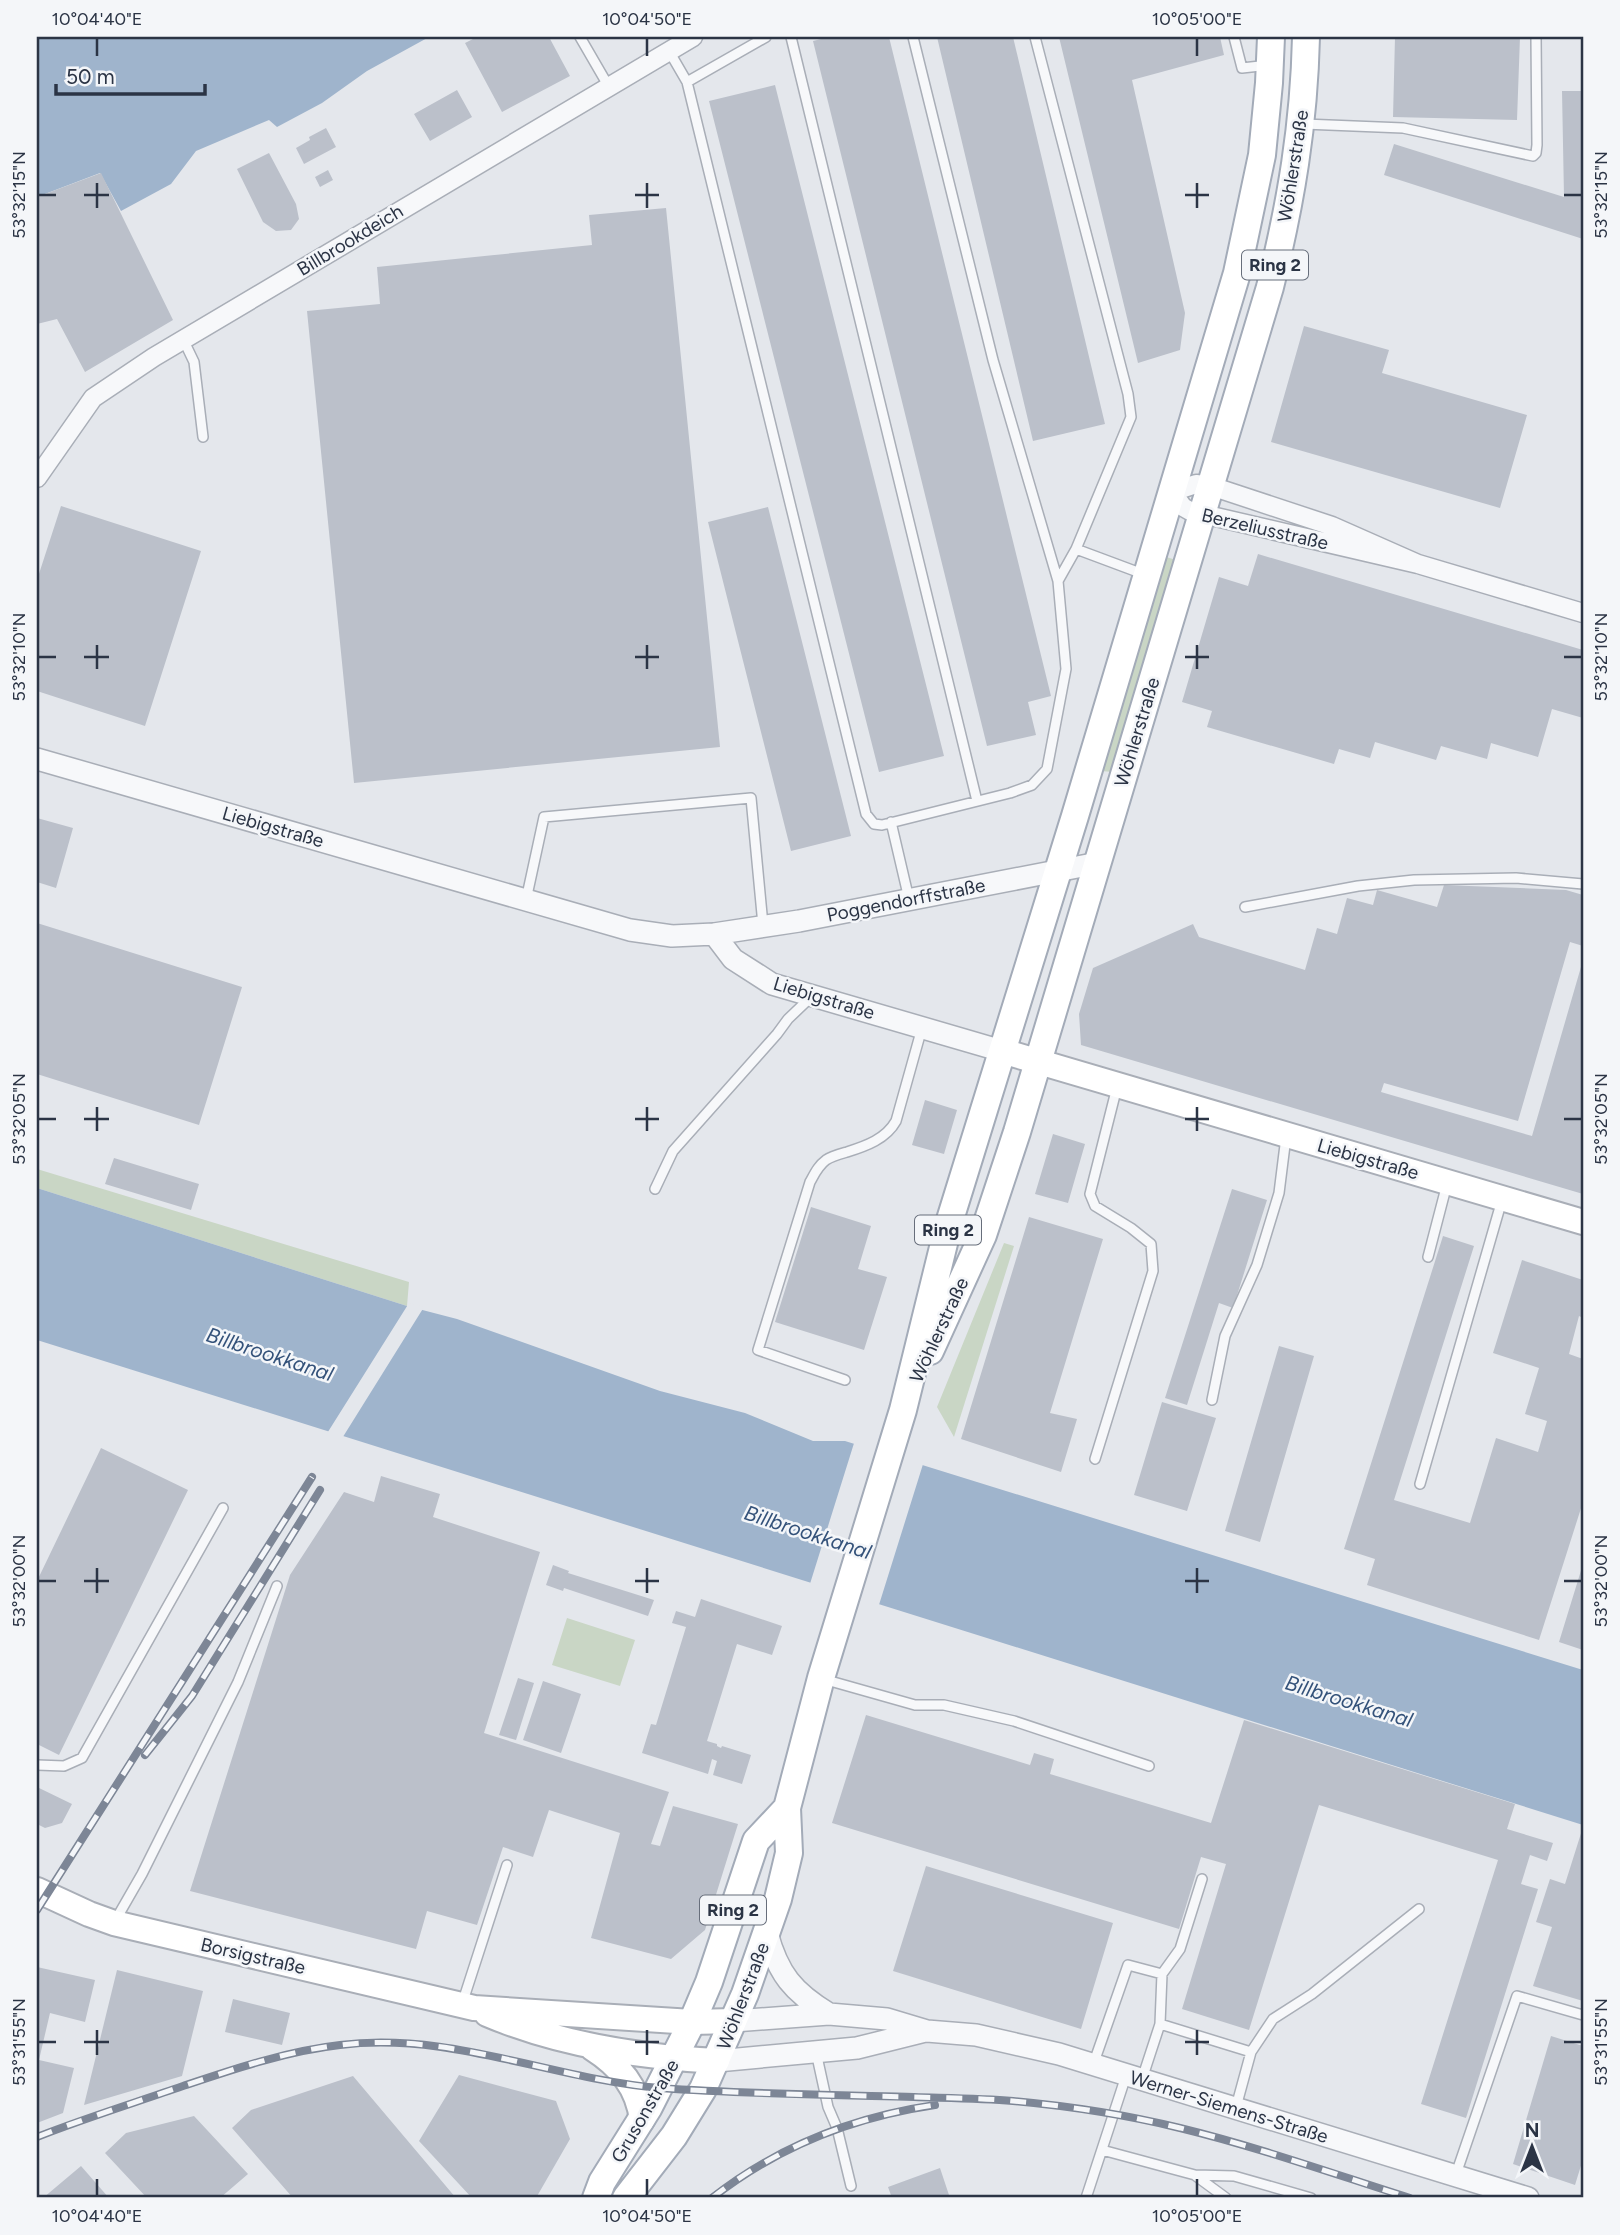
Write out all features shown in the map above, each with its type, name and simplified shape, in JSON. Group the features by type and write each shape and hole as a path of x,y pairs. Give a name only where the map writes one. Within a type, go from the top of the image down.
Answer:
{"main road":[{"name":"Wöhlerstraße","path":"717,2061 767,1933 784,1879 789,1853 787,1808 821,1678 903,1410 949,1223 1172,492 1246,234 1262,155 1271,37"},
{"name":"Wöhlerstraße","path":"903,1410 983,1235 1038,1062 1211,486 1278,254 1290,200 1302,124 1306,37"},
{"name":"Liebigstraße","path":"1002,1051 1583,1222"},
{"name":"Wöhlerstraße","path":"692,2022 709,1982 756,1841 787,1808"},
{"name":"Borsigstraße","path":"37,1890 114,1923 468,2007 519,2028 633,2054 717,2061"},
{"name":"Borsigstraße","path":"468,2007 692,2022 734,2021"},
{"name":"Grusonstraße","path":"596,2198 642,2120 692,2022"},
{"path":"586,2044 607,2058 625,2076 640,2106 642,2120"},
{"name":"Grusonstraße","path":"626,2198 674,2136 717,2061"}],"street":[{"name":"Billbrookdeich","path":"37,478 93,398 183,339 693,37"},
{"name":"Berzeliusstraße","path":"1418,564 1332,526 1211,486 1196,484 1172,492 1184,508 1202,514 1418,564 1583,613"},
{"name":"Liebigstraße","path":"37,759 630,930 672,936 714,934 733,959 772,984 1002,1051"},
{"name":"Poggendorffstraße","path":"714,934 1098,863"},
{"path":"767,1933 776,1962 790,1984 828,2014"},
{"name":"Werner-Siemens-Straße","path":"734,2021 828,2014 887,2019 927,2031 976,2035 1093,2065 1528,2198"},
{"name":"Werner-Siemens-Straße","path":"717,2061 872,2045 927,2031"}],"lane":[{"path":"580,37 609,86"},
{"path":"687,82 766,37"},
{"path":"791,37 977,801"},
{"path":"669,51 687,82 866,814 874,824 977,801 1032,785 1047,769 1066,669 1058,581 993,360 913,37"},
{"path":"1035,37 1131,408 1131,417 1076,549 1058,581"},
{"path":"1234,37 1241,68 1270,65"},
{"path":"1302,124 1403,128 1533,156 1537,145 1536,37"},
{"path":"183,339 194,362 203,437"},
{"path":"1076,549 1146,576"},
{"path":"526,900 544,817 751,798 763,927"},
{"path":"891,822 909,899"},
{"path":"1245,907 1358,886 1414,880 1516,878 1583,884"},
{"path":"655,1189 673,1150 788,1019 812,996"},
{"path":"845,1380 758,1350 814,1175 828,1158 872,1142 891,1130 896,1121 922,1028"},
{"path":"1095,1460 1153,1270 1151,1244 1095,1206 1090,1194 1118,1085"},
{"path":"1212,1400 1226,1336 1256,1265 1279,1194 1286,1136"},
{"path":"1427,1257 1448,1183"},
{"path":"1420,1484 1502,1198"},
{"path":"37,1765 64,1766 82,1758 223,1508"},
{"path":"114,1923 142,1874 238,1682 277,1586"},
{"path":"821,1678 915,1705 944,1706 1014,1721 1149,1766"},
{"path":"468,2007 507,1865"},
{"path":"1086,2198 1102,2150 1160,2024 1162,1975 1180,1948 1202,1879"},
{"path":"1235,2108 1251,2052 1273,2019 1312,1994 1419,1909"},
{"path":"1093,2065 1128,1965 1162,1975"},
{"path":"1456,2176 1517,1996 1583,2015"},
{"path":"1160,2024 1251,2052"},
{"path":"816,2052 828,2108 837,2128 851,2186"},
{"path":"1102,2150 1195,2175 1234,2176 1311,2198"},
{"path":"1195,2175 1226,2198"}],"green space":[{"path":"1163,556 1176,560 1114,772 1100,771"},
{"path":"37,1169 409,1282 407,1306 37,1188"},
{"path":"1004,1243 1014,1246 954,1437 937,1407"},
{"path":"567,1618 635,1640 620,1686 552,1665"}],"water":[{"path":"37,37 429,37 367,71 322,103 277,127 269,120 196,151 171,184 121,211 100,173 37,197"},
{"name":"Billbrookkanal","path":"37,1188 407,1306 457,1319 660,1391 745,1413 813,1441 845,1441 1583,1670 1583,1825 37,1340"}],"pier":[{"path":"409,1303 424,1307 341,1440 326,1435"},
{"path":"855,1440 924,1461 878,1608 809,1587"}],"building":[{"path":"477,37 549,37 570,76 502,112 465,43"},
{"path":"829,37 889,37 1051,696 1028,702 1036,735 987,746 813,41"},
{"path":"937,37 1013,37 1105,424 1033,441"},
{"path":"1059,37 1220,37 1224,55 1132,80 1185,313 1180,350 1138,363"},
{"path":"1395,37 1520,37 1517,120 1393,117"},
{"path":"775,85 944,756 879,772 709,101"},
{"path":"457,90 472,117 430,141 414,114"},
{"path":"1562,91 1583,91 1583,239 1384,175 1394,144 1564,197"},
{"path":"326,128 336,147 304,164 296,148"},
{"path":"269,153 296,204 299,219 291,230 276,231 263,222 237,169"},
{"path":"328,170 333,180 320,187 315,177"},
{"path":"101,173 173,320 85,372 57,319 37,324 37,197"},
{"path":"666,208 720,747 354,783 307,311 380,304 377,267 592,245 589,215"},
{"path":"1304,326 1389,350 1382,373 1527,415 1500,508 1271,442"},
{"path":"61,506 201,551 145,726 37,691 37,580"},
{"path":"768,507 851,836 791,851 708,522"},
{"path":"1258,554 1583,650 1583,718 1552,709 1538,757 1491,743 1487,759 1441,746 1436,760 1375,742 1370,758 1339,749 1334,764 1207,727 1212,711 1182,702 1219,577 1248,586"},
{"path":"37,818 73,828 56,888 37,882"},
{"path":"1444,885 1566,890 1583,895 1583,946 1570,942 1518,1121 1384,1083 1381,1092 1532,1136 1583,960 1583,1194 1081,1045 1079,1014 1093,968 1193,924 1199,937 1305,970 1317,928 1337,934 1347,898 1373,905 1377,890 1437,907"},
{"path":"37,923 242,987 199,1125 37,1074"},
{"path":"925,1100 957,1110 944,1154 912,1145"},
{"path":"1053,1134 1085,1144 1068,1203 1035,1194"},
{"path":"114,1158 199,1184 191,1210 105,1184"},
{"path":"1232,1189 1267,1200 1233,1308 1219,1303 1187,1405 1165,1398"},
{"path":"811,1207 871,1226 858,1269 887,1277 864,1350 775,1322"},
{"path":"1029,1217 1103,1239 1050,1413 1077,1419 1061,1472 961,1439"},
{"path":"1443,1236 1474,1246 1394,1500 1470,1523 1496,1438 1538,1452 1547,1421 1525,1414 1539,1368 1493,1353 1522,1260 1583,1280 1583,1318 1579,1316 1569,1354 1583,1359 1583,1502 1539,1640 1367,1585 1375,1559 1344,1549"},
{"path":"1279,1346 1314,1356 1260,1542 1225,1531"},
{"path":"1162,1402 1216,1418 1187,1511 1134,1495"},
{"path":"101,1448 188,1490 59,1755 37,1744 37,1581"},
{"path":"381,1476 440,1494 433,1517 540,1552 484,1733 669,1792 651,1844 660,1846 673,1806 738,1824 705,1930 671,1959 591,1938 620,1833 549,1810 533,1857 503,1847 477,1925 427,1911 416,1949 190,1891 290,1575 344,1492 374,1502"},
{"path":"1583,1564 1583,1650 1559,1642"},
{"path":"553,1565 569,1571 568,1573 654,1600 648,1616 564,1588 563,1591 546,1585"},
{"path":"701,1599 782,1626 772,1655 737,1644 707,1741 721,1748 722,1746 751,1755 742,1784 713,1775 717,1761 712,1759 708,1774 642,1753 651,1724 656,1725 686,1627 672,1623 676,1611 695,1617"},
{"path":"518,1678 534,1683 516,1740 499,1735"},
{"path":"543,1681 581,1694 561,1753 523,1740"},
{"path":"866,1715 1030,1765 1034,1753 1054,1759 1050,1774 1211,1823 1244,1720 1515,1804 1507,1829 1553,1843 1547,1861 1530,1855 1521,1884 1538,1889 1466,2118 1421,2104 1498,1860 1319,1805 1249,2030 1182,2009 1226,1864 1201,1857 1179,1929 832,1823"},
{"path":"37,1787 72,1804 62,1823 45,1828 37,1824"},
{"path":"1583,1827 1583,2001 1533,1986 1552,1927 1536,1922 1550,1879 1565,1884"},
{"path":"926,1866 1113,1923 1081,2029 893,1971"},
{"path":"37,1967 95,1980 85,2022 50,2013 39,2060 74,2068 63,2113 37,2123"},
{"path":"117,1970 203,1991 182,2076 84,2105"},
{"path":"233,1999 290,2013 282,2045 225,2032"},
{"path":"1551,2036 1583,2046 1583,2159 1575,2185 1513,2164"},
{"path":"459,2075 556,2101 570,2139 536,2198 472,2198 419,2141"},
{"path":"353,2076 456,2198 293,2198 232,2128 251,2110"},
{"path":"194,2116 248,2174 220,2198 147,2198 105,2153 126,2133"},
{"path":"81,2166 109,2198 43,2198"},
{"path":"940,2168 950,2198 892,2198 888,2187"}],"railway":[{"path":"37,1910 312,1477"},
{"path":"145,1755 192,1696 320,1490"},
{"path":"37,2137 261,2061 320,2048 381,2042 461,2050 580,2076 660,2088 989,2099 1098,2112 1209,2135 1410,2198"},
{"path":"712,2198 763,2164 817,2137 875,2117 935,2105"}]}
